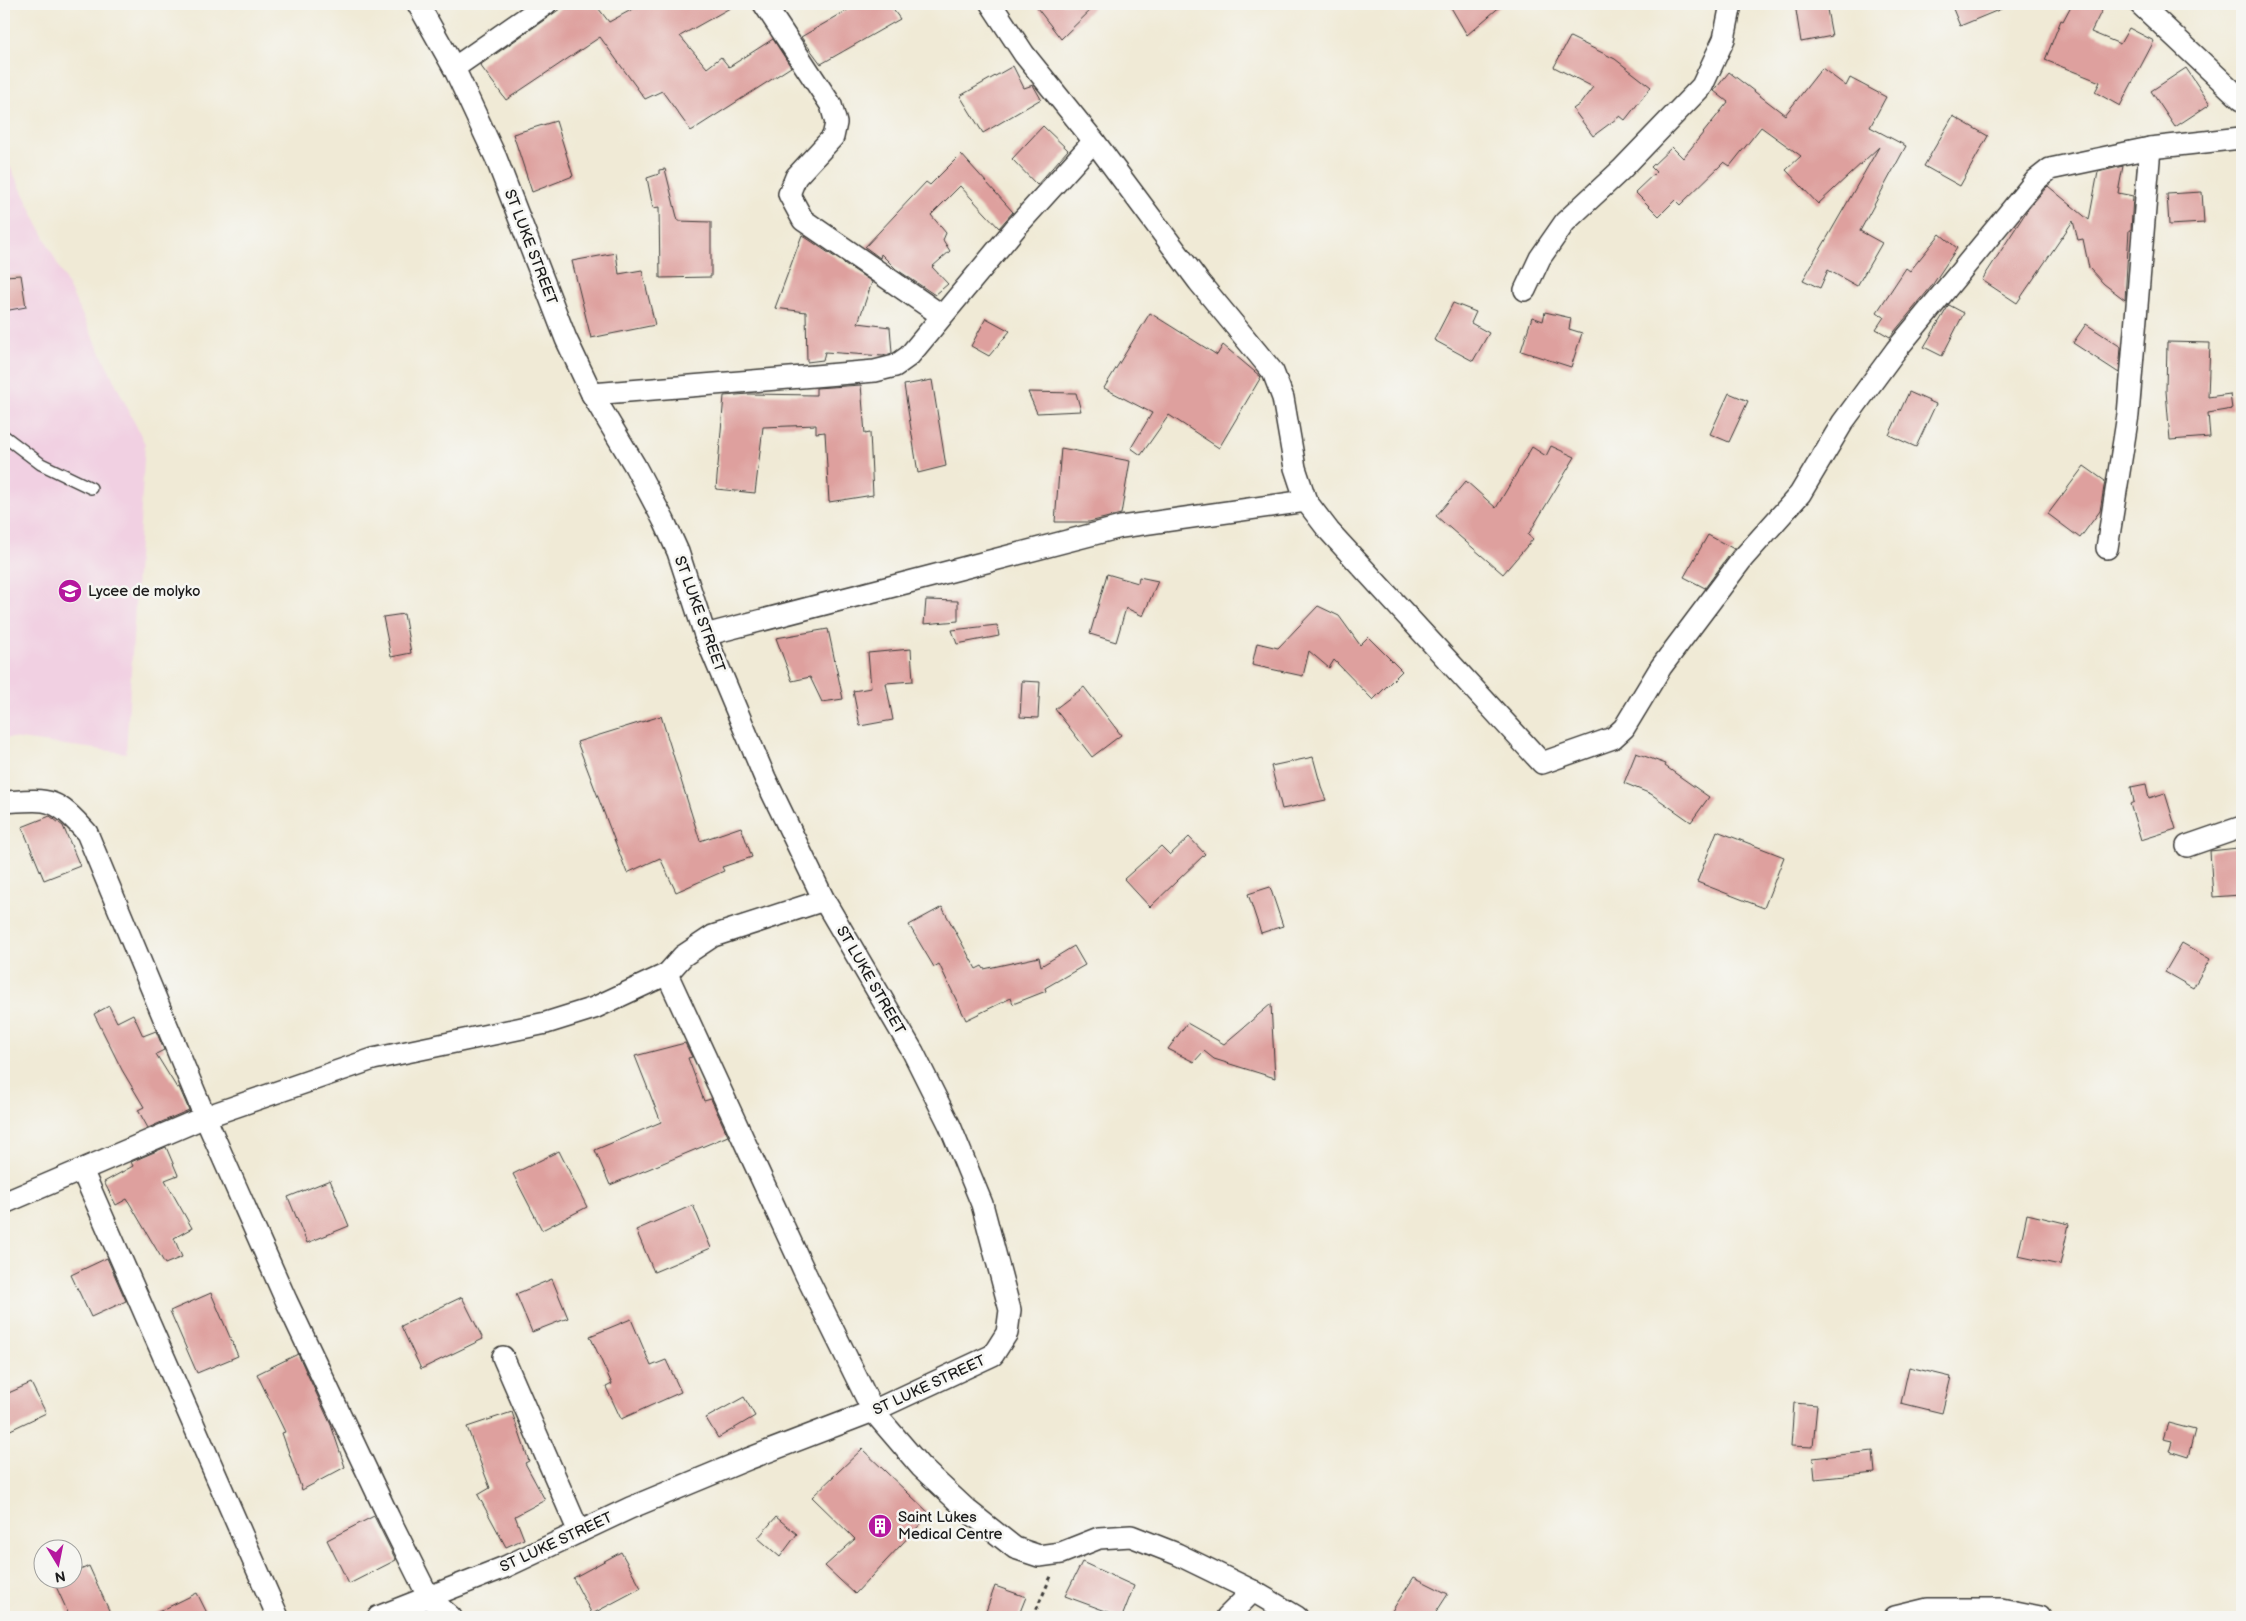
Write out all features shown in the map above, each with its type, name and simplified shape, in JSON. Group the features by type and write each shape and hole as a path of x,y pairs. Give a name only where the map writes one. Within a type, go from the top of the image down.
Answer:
{"street":[{"name":"ST LUKE STREET","path":"378,1617 506,1566 630,1508 748,1459 873,1412 993,1355 1007,1333 1010,1310 982,1204 950,1126 913,1052 824,900 765,778 705,635 678,552 635,466 592,394 566,339 496,158 454,68 418,4"},
{"path":"454,68 546,4"},
{"path":"764,4 831,105 836,123 833,137 796,177 790,194 794,207 803,220 941,315"},
{"path":"991,4 1024,54 1094,141 1199,282 1273,372 1283,398 1295,468 1306,501 1329,531 1542,763 1613,738 1624,728 1661,667 1743,558 1800,494 1844,422 1896,350 2036,180 2050,169 2150,148 2242,139"},
{"path":"1525,290 1540,258 1565,222 1621,170 1702,86 1724,39 1731,4"},
{"path":"2140,4 2242,100"},
{"path":"592,394 874,371 895,366 909,356 941,315 1094,141"},
{"path":"2107,548 2128,415 2150,148"},
{"path":"705,635 1120,527 1306,501"},
{"path":"4,802 43,799 67,810 87,833 205,1117 343,1424 429,1598 451,1617"},
{"path":"2187,846 2242,827"},
{"path":"4,1203 205,1117 373,1059 546,1023 594,1008 667,974 683,956 713,936 824,900"},
{"path":"667,974 806,1275 873,1412 920,1467 967,1510 1015,1548 1039,1556 1061,1553 1099,1538 1132,1536 1177,1554 1252,1591 1297,1617"},
{"path":"82,1170 278,1617"},
{"path":"503,1357 579,1532"},
{"path":"1227,1617 1252,1591"},
{"path":"1895,1617 1928,1609 2001,1609 2040,1617"}],"lane":[{"path":"4,436 41,464 91,488"}],"path":[{"path":"1033,1617 1061,1553"}],"shaded area":[{"name":"Lycee de molyko","path":"4,154 145,444 126,753 4,737"}],"building":[{"path":"567,4 595,4 609,22 642,4 737,4 680,36 707,68 721,57 729,67 773,39 791,67 691,131 662,91 645,99 600,37 506,100 480,65"},
{"path":"858,4 889,4 900,19 821,64 801,37"},
{"path":"1034,4 1097,4 1061,39"},
{"path":"1449,4 1503,4 1467,35"},
{"path":"1795,4 1826,4 1832,36 1801,42"},
{"path":"1951,4 2013,4 1960,26"},
{"path":"2072,4 2105,4 2091,32 2120,44 2129,28 2154,41 2120,106 2095,92 2100,82 2045,60 2061,20 2063,21"},
{"path":"1570,37 1615,59 1651,87 1625,120 1620,116 1593,136 1573,109 1580,104 1593,87 1554,67"},
{"path":"1013,66 1024,88 1033,85 1041,99 983,133 960,96"},
{"path":"1822,68 1846,86 1850,78 1886,97 1870,127 1906,146 1860,231 1882,243 1857,286 1828,270 1820,288 1803,280 1879,147 1818,204 1786,170 1801,156 1761,127 1730,166 1724,162 1680,205 1675,200 1659,216 1635,192 1656,172 1651,167 1672,147 1683,158 1728,102 1714,91 1729,72 1785,115"},
{"path":"2186,68 2210,104 2175,127 2151,91"},
{"path":"1953,116 1988,136 1960,186 1924,166"},
{"path":"556,121 573,176 532,192 513,134"},
{"path":"1043,126 1068,150 1037,185 1012,159"},
{"path":"961,154 1013,212 999,228 960,186 931,215 946,233 943,240 950,251 932,267 948,284 935,295 896,269 881,254 880,258 865,247 926,182 930,185"},
{"path":"2123,166 2118,193 2133,196 2125,300 2104,284 2089,268 2083,239 2078,240 2073,221 2017,303 1982,280 2028,209 2048,186 2089,220 2098,172"},
{"path":"665,169 678,221 711,222 711,277 660,278 659,207 653,208 647,178 659,174 659,170"},
{"path":"2202,192 2204,223 2169,225 2167,194"},
{"path":"1940,234 1957,248 1931,287 1890,337 1876,329 1884,317 1877,312 1906,268 1910,271"},
{"path":"802,235 872,282 858,323 890,327 892,353 883,356 825,352 823,360 807,362 806,312 775,308"},
{"path":"616,253 619,274 642,270 655,325 591,338 572,261"},
{"path":"21,275 26,307 4,311 4,276"},
{"path":"1453,303 1476,312 1471,323 1489,333 1473,361 1434,340"},
{"path":"1949,305 1964,313 1942,356 1924,347"},
{"path":"1545,312 1571,318 1569,329 1582,333 1571,367 1521,351 1532,317 1543,321"},
{"path":"1150,313 1217,355 1223,345 1261,377 1219,448 1169,415 1141,455 1131,448 1152,413 1104,388"},
{"path":"986,318 1010,331 989,356 971,346"},
{"path":"2086,324 2121,347 2119,373 2073,343"},
{"path":"2167,342 2210,343 2208,397 2230,394 2232,409 2208,413 2210,437 2170,440 2166,391"},
{"path":"932,380 946,466 918,473 904,385"},
{"path":"861,385 865,434 870,433 873,495 829,502 825,432 816,433 816,425 763,427 755,493 716,489 724,396 749,394 816,395 816,388"},
{"path":"1028,392 1076,393 1081,411 1037,413"},
{"path":"1909,392 1936,404 1916,447 1889,435"},
{"path":"1729,393 1748,401 1729,442 1710,434"},
{"path":"1551,446 1575,457 1528,535 1533,539 1503,574 1436,516 1466,481 1496,508 1532,447 1546,456"},
{"path":"1061,448 1130,461 1121,514 1089,522 1055,522"},
{"path":"2084,466 2105,481 2100,511 2080,538 2048,514"},
{"path":"1708,535 1734,549 1705,588 1684,577"},
{"path":"1107,574 1138,583 1139,577 1158,581 1143,616 1126,608 1116,642 1090,634"},
{"path":"926,600 958,601 958,621 924,624"},
{"path":"1318,606 1339,616 1360,645 1368,637 1402,671 1373,700 1334,660 1329,668 1309,651 1303,676 1252,665 1257,643 1278,648"},
{"path":"404,614 411,653 391,657 383,617"},
{"path":"997,625 999,636 957,644 952,630"},
{"path":"828,629 843,699 822,702 810,677 792,681 776,638"},
{"path":"911,649 913,681 886,683 893,720 860,726 853,691 871,688 868,653"},
{"path":"1022,681 1040,682 1038,718 1020,717"},
{"path":"1084,687 1121,735 1092,757 1055,709"},
{"path":"661,716 700,841 741,827 752,857 722,867 724,871 676,892 660,858 627,873 577,742"},
{"path":"1636,753 1666,764 1665,766 1709,797 1691,822 1651,794 1624,783"},
{"path":"1313,757 1326,800 1282,809 1271,766"},
{"path":"2146,784 2149,798 2165,793 2176,829 2141,840 2130,804 2134,802 2131,787"},
{"path":"50,816 63,826 80,866 44,880 22,827"},
{"path":"1717,831 1784,857 1764,908 1697,882"},
{"path":"1189,837 1205,854 1150,907 1124,879 1161,846 1170,855"},
{"path":"2238,848 2240,895 2213,897 2210,851"},
{"path":"1270,887 1283,926 1261,933 1248,894"},
{"path":"942,907 976,969 982,966 984,969 1039,957 1041,966 1074,946 1085,965 1045,988 1046,991 1013,1004 1011,998 966,1020 939,964 934,967 909,925"},
{"path":"2182,943 2210,959 2193,988 2165,972"},
{"path":"1271,1004 1275,1078 1214,1059 1204,1051 1194,1062 1168,1049 1187,1023 1224,1044"},
{"path":"109,1006 117,1022 133,1014 143,1036 156,1031 164,1050 156,1054 177,1088 179,1087 189,1110 148,1128 138,1110 144,1107 122,1070 94,1014"},
{"path":"685,1043 692,1057 688,1058 704,1101 711,1099 728,1136 610,1185 595,1150 661,1122 635,1056"},
{"path":"166,1147 178,1175 165,1180 192,1228 174,1238 182,1257 165,1264 127,1199 116,1205 104,1182 133,1166 131,1162"},
{"path":"559,1151 587,1207 542,1230 513,1174"},
{"path":"330,1180 349,1226 307,1243 288,1197"},
{"path":"693,1205 711,1248 654,1272 636,1230"},
{"path":"2027,1214 2069,1224 2060,1265 2018,1256"},
{"path":"107,1258 126,1301 91,1317 71,1275"},
{"path":"552,1279 568,1318 532,1332 516,1294"},
{"path":"211,1293 238,1356 197,1373 170,1311"},
{"path":"462,1297 483,1339 421,1369 401,1326"},
{"path":"631,1319 651,1366 666,1360 681,1392 621,1419 606,1387 612,1384 590,1336"},
{"path":"298,1354 331,1425 345,1467 302,1490 282,1433 285,1432 257,1374"},
{"path":"1909,1367 1951,1377 1942,1413 1901,1403"},
{"path":"31,1383 46,1413 4,1433 4,1395"},
{"path":"744,1397 755,1416 718,1438 706,1418"},
{"path":"1794,1403 1817,1405 1813,1447 1791,1446"},
{"path":"512,1412 529,1461 525,1463 545,1500 515,1516 524,1539 506,1547 478,1495 490,1488 467,1427"},
{"path":"2168,1423 2195,1430 2188,1457 2169,1451 2172,1441 2163,1439"},
{"name":"Saint Lukes Medical Centre","path":"862,1449 930,1514 855,1594 825,1566 855,1539 812,1497"},
{"path":"1873,1451 1875,1473 1815,1479 1813,1458"},
{"path":"374,1516 396,1560 349,1584 327,1540"},
{"path":"776,1517 797,1534 780,1557 758,1538"},
{"path":"621,1552 641,1588 592,1614 573,1578"},
{"path":"1082,1562 1134,1586 1122,1617 1065,1596"},
{"path":"89,1566 112,1617 70,1617 57,1588 82,1588 82,1569"},
{"path":"1414,1577 1448,1594 1433,1617 1388,1617"},
{"path":"995,1586 1026,1597 1018,1617 984,1617"},
{"path":"197,1593 209,1617 148,1617"}],"place":[{"name":"Lycee de molyko","path":"70,591"},
{"name":"Saint Lukes Medical Centre","path":"880,1526"}]}
